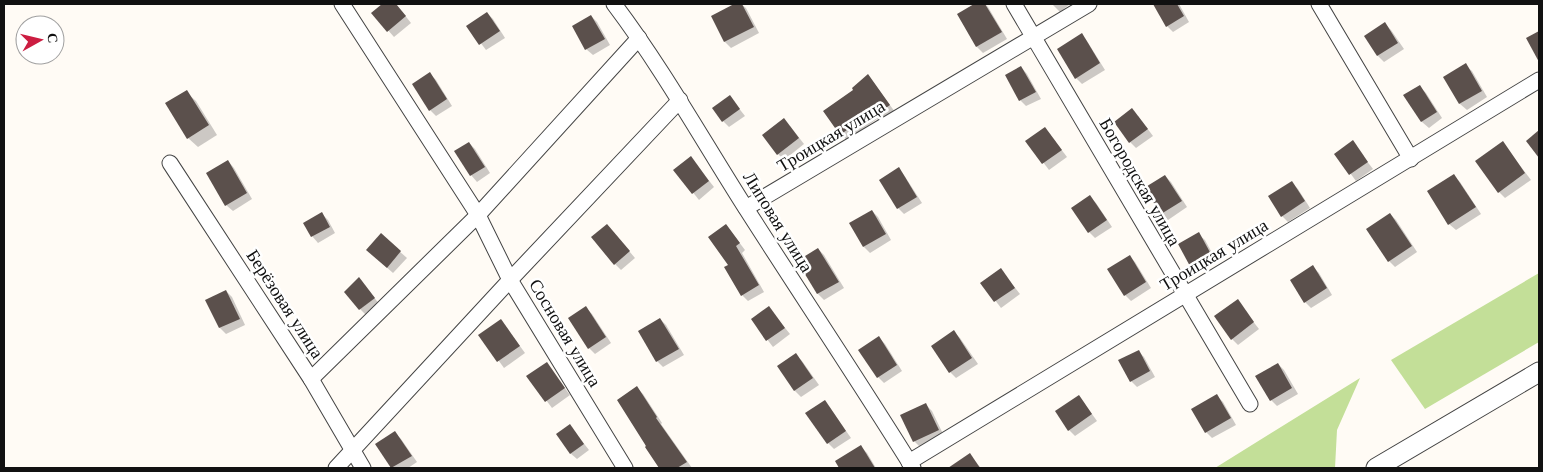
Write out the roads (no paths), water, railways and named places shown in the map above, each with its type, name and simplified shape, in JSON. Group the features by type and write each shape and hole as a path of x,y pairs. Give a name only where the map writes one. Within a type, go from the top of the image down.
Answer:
{"street":[{"name":"Сосновая улица","path":"342,4 478,215 510,280 625,468"},
{"name":"Липовая улица","path":"614,4 680,100 746,208 911,465"},
{"name":"Богородская улица","path":"1014,4 1250,404"},
{"name":"Троицкая улица","path":"746,208 1089,4"},
{"path":"1319,4 1411,159"},
{"path":"312,379 478,215 639,38"},
{"name":"Троицкая улица","path":"911,465 1185,295 1539,80"},
{"path":"336,468 680,100"},
{"name":"Берёзовая улица","path":"170,163 312,379 363,468"},
{"path":"1376,468 1539,372"}]}
